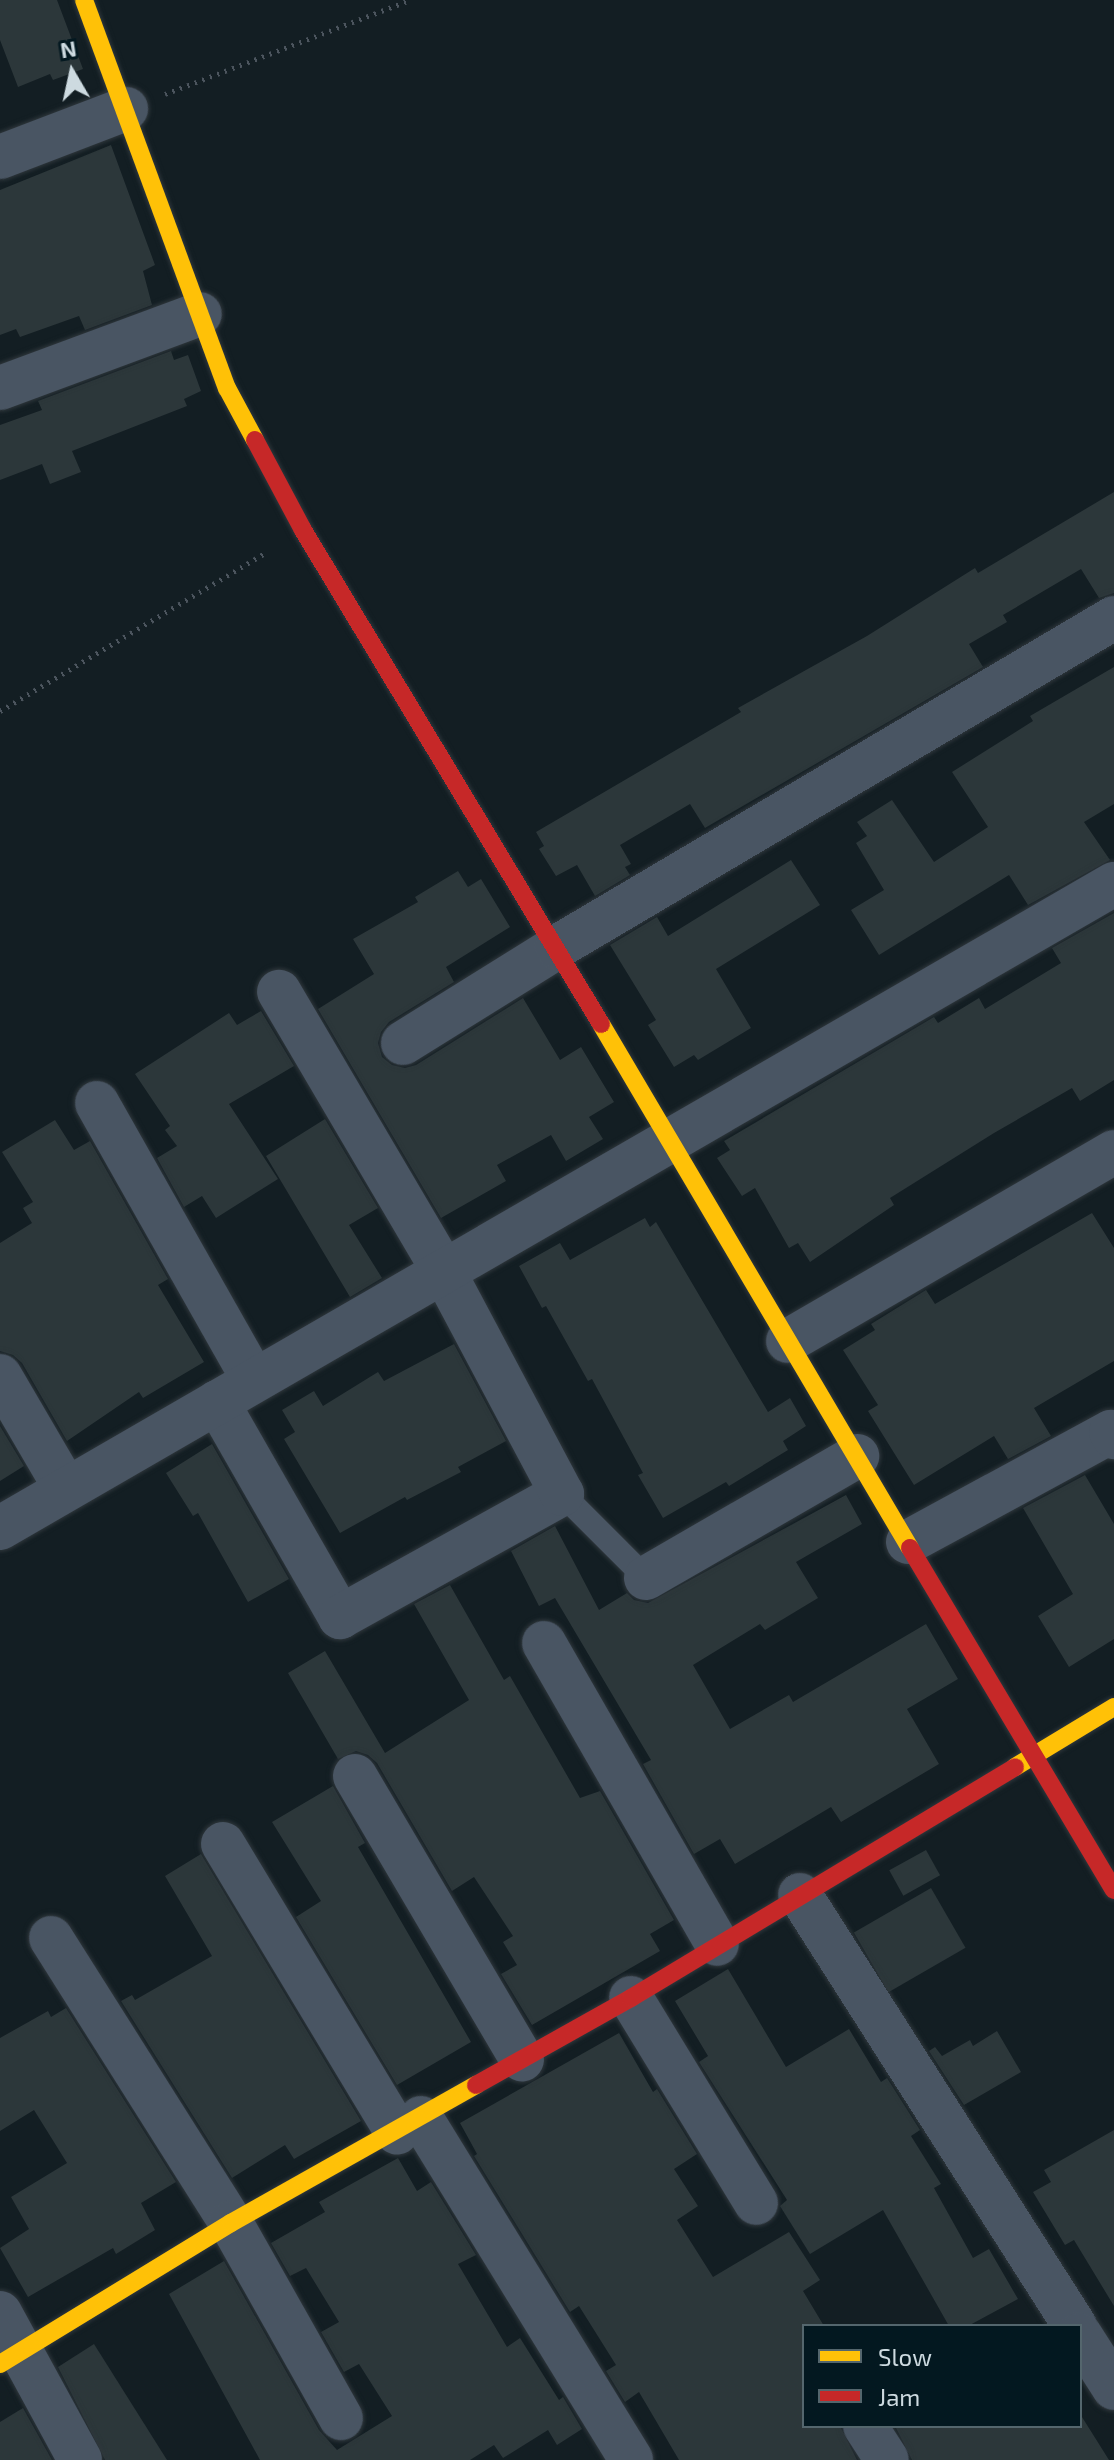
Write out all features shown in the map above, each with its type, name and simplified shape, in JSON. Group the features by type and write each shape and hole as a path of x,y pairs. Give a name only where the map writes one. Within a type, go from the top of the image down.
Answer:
{"street":[{"path":"84,0 227,388 303,530 557,947 669,1143 908,1542 1032,1757 1106,1858 1114,1890"},
{"path":"0,157 126,109"},
{"path":"0,388 200,314"},
{"path":"403,1043 557,947 1114,618"},
{"path":"0,1528 1114,884"},
{"path":"217,1402 340,1617 562,1494 443,1270 279,992"},
{"path":"97,1103 254,1380"},
{"path":"788,1341 1114,1152"},
{"path":"0,1376 66,1489"},
{"path":"908,1542 1111,1432 1114,1437"},
{"path":"646,1578 857,1456"},
{"path":"544,1643 717,1944"},
{"path":"11,2357 231,2223 631,1998 1114,1707"},
{"path":"355,1776 522,2059"},
{"path":"223,1844 631,2460"},
{"path":"800,1895 1074,2324"},
{"path":"51,1938 231,2223 341,2418"},
{"path":"631,1998 756,2203"},
{"path":"0,2313 11,2357 80,2460"},
{"path":"1082,2338 1114,2388"},
{"path":"866,2428 887,2460"}],"lane":[{"path":"562,1494 646,1578"}],"path":[{"path":"126,109 410,0"},
{"path":"0,711 303,530"}],"building":[{"path":"0,0 57,0 83,69 53,80 50,74 18,87 0,40"},
{"path":"111,145 155,265 143,271 152,305 85,330 79,316 20,337 16,329 0,335 0,190"},
{"path":"171,351 174,360 188,355 201,391 184,399 187,406 72,451 81,472 50,484 42,464 0,480 0,425 42,410 38,401"},
{"path":"1114,492 1114,593 1099,598 1081,569 1003,615 1007,622 969,644 983,667 705,828 690,804 620,845 631,864 625,867 630,875 595,896 577,865 556,876 539,849 544,846 536,832 741,712 738,708 867,636 975,568 978,573"},
{"path":"1114,667 1114,804 1084,822 1110,860 1028,905 1009,875 879,955 851,910 884,890 856,843 867,836 857,822 892,800 934,862 988,827 952,772 1033,721 1030,716"},
{"path":"791,860 820,905 716,969 751,1028 698,1060 694,1055 674,1067 648,1025 656,1020 610,945 657,917 668,936"},
{"path":"458,871 468,887 481,879 510,927 446,967 454,982 389,1022 381,1032 378,1043 382,1057 392,1065 405,1068 416,1065 523,998 560,1060 581,1047 614,1102 589,1117 603,1139 566,1161 551,1135 497,1165 506,1181 441,1218 318,1009 374,974 353,939 418,902 415,897"},
{"path":"1114,913 1114,1080 1080,1101 1072,1088 994,1133 890,1198 894,1205 810,1262 798,1243 789,1248 755,1188 742,1196 717,1158 730,1150 724,1141 934,1017 938,1023 979,998 985,1009 1061,963 1052,948"},
{"path":"261,1011 294,1066 229,1104 278,1179 216,1218 202,1196 184,1207 157,1158 177,1146 165,1130 170,1126 135,1074 229,1013 237,1025"},
{"path":"325,1119 378,1208 349,1225 382,1278 350,1297 266,1156"},
{"path":"55,1120 74,1150 90,1141 168,1279 158,1285 204,1362 143,1398 139,1392 67,1441 22,1363 13,1355 0,1351 0,1243 32,1223 23,1208 33,1202 2,1152"},
{"path":"1092,1213 1114,1248 1114,1361 1034,1408 1051,1436 1008,1459 994,1436 914,1485 868,1411 878,1405 843,1350 875,1330 871,1324 926,1290 935,1304"},
{"path":"645,1218 650,1227 656,1222 768,1412 790,1398 806,1426 783,1441 788,1450 729,1486 726,1482 663,1518 638,1475 643,1473 592,1379 588,1381 546,1306 542,1308 519,1266 560,1243 570,1260"},
{"path":"454,1344 506,1441 458,1467 461,1472 407,1500 405,1497 340,1533 284,1439 295,1432 282,1410 314,1391 323,1406 378,1372 384,1381"},
{"path":"0,1426 24,1466 0,1481"},
{"path":"212,1444 289,1579 248,1602 198,1513 193,1516 166,1473"},
{"path":"1085,1475 1114,1524 1114,1639 1069,1667 1038,1616 1073,1594 1023,1508"},
{"path":"846,1495 862,1524 796,1562 818,1598 765,1630 760,1624 693,1665 730,1729 789,1695 793,1702 926,1624 958,1679 907,1709 939,1764 841,1822 831,1807 735,1864 720,1839 694,1854 643,1764 651,1760 555,1598 539,1606 511,1551 555,1526 599,1610 627,1593 634,1600 648,1603"},
{"path":"450,1585 504,1680 510,1676 580,1798 600,1791 674,1920 650,1934 660,1951 532,2025 501,1974 517,1965 503,1942 513,1936 474,1877 452,1891 377,1763 368,1755 356,1751 338,1759 288,1673 325,1651 385,1753 469,1700 414,1604"},
{"path":"333,1786 365,1843 358,1847 471,2042 397,2085 296,1917 321,1901 272,1822"},
{"path":"926,1850 940,1875 903,1896 889,1870"},
{"path":"201,1854 361,2121 294,2159 285,2145 232,2178 121,2001 132,1995 135,2000 212,1956 165,1876"},
{"path":"931,1888 966,1948 888,1992 854,1932"},
{"path":"728,1969 786,2067 849,2029 881,2082 887,2078 920,2130 911,2136 941,2184 934,2188 973,2258 989,2249 1018,2299 972,2324 948,2324 883,2210 810,2254 780,2206 787,2200 699,2062 708,2056 675,2001"},
{"path":"66,2008 176,2182 141,2203 155,2230 116,2254 113,2248 28,2297 0,2248 29,2229 11,2197 67,2163 34,2110 0,2131 0,2038 48,2011 51,2017"},
{"path":"997,2031 1021,2072 964,2105 929,2051 935,2047 942,2056 970,2040 973,2046"},
{"path":"619,2033 653,2092 657,2089 697,2154 674,2169 698,2206 677,2220 713,2277 789,2232 820,2280 803,2291 823,2324 802,2324 802,2428 841,2428 857,2460 679,2460 639,2392 625,2402 606,2371 616,2365 579,2306 570,2312 474,2156 477,2154 460,2123"},
{"path":"1114,2130 1114,2306 1074,2240 1065,2245 1033,2192 1051,2182 1044,2170"},
{"path":"398,2158 417,2191 431,2182 476,2255 458,2264 507,2347 520,2338 559,2400 563,2397 582,2429 557,2445 548,2430 503,2458 494,2445 470,2460 260,2460 169,2294 224,2261 319,2430 337,2450 392,2416 359,2364 344,2372 321,2332 339,2322 306,2268 290,2276 271,2243 325,2212 319,2202"},
{"path":"94,2344 167,2460 105,2460 58,2367"},
{"path":"23,2408 52,2460 0,2460 0,2422"},
{"path":"1082,2417 1109,2460 912,2460 896,2428 1082,2428"}],"traffic: slow":[{"path":"84,0 227,388 255,440"},
{"path":"601,1024 910,1548"},
{"path":"1015,1767 1114,1707"},
{"path":"0,2364 231,2223 476,2085"}],"traffic: jam":[{"path":"255,440 303,530 601,1024"},
{"path":"910,1548 1114,1890"},
{"path":"476,2085 631,1998 1015,1767"}]}
